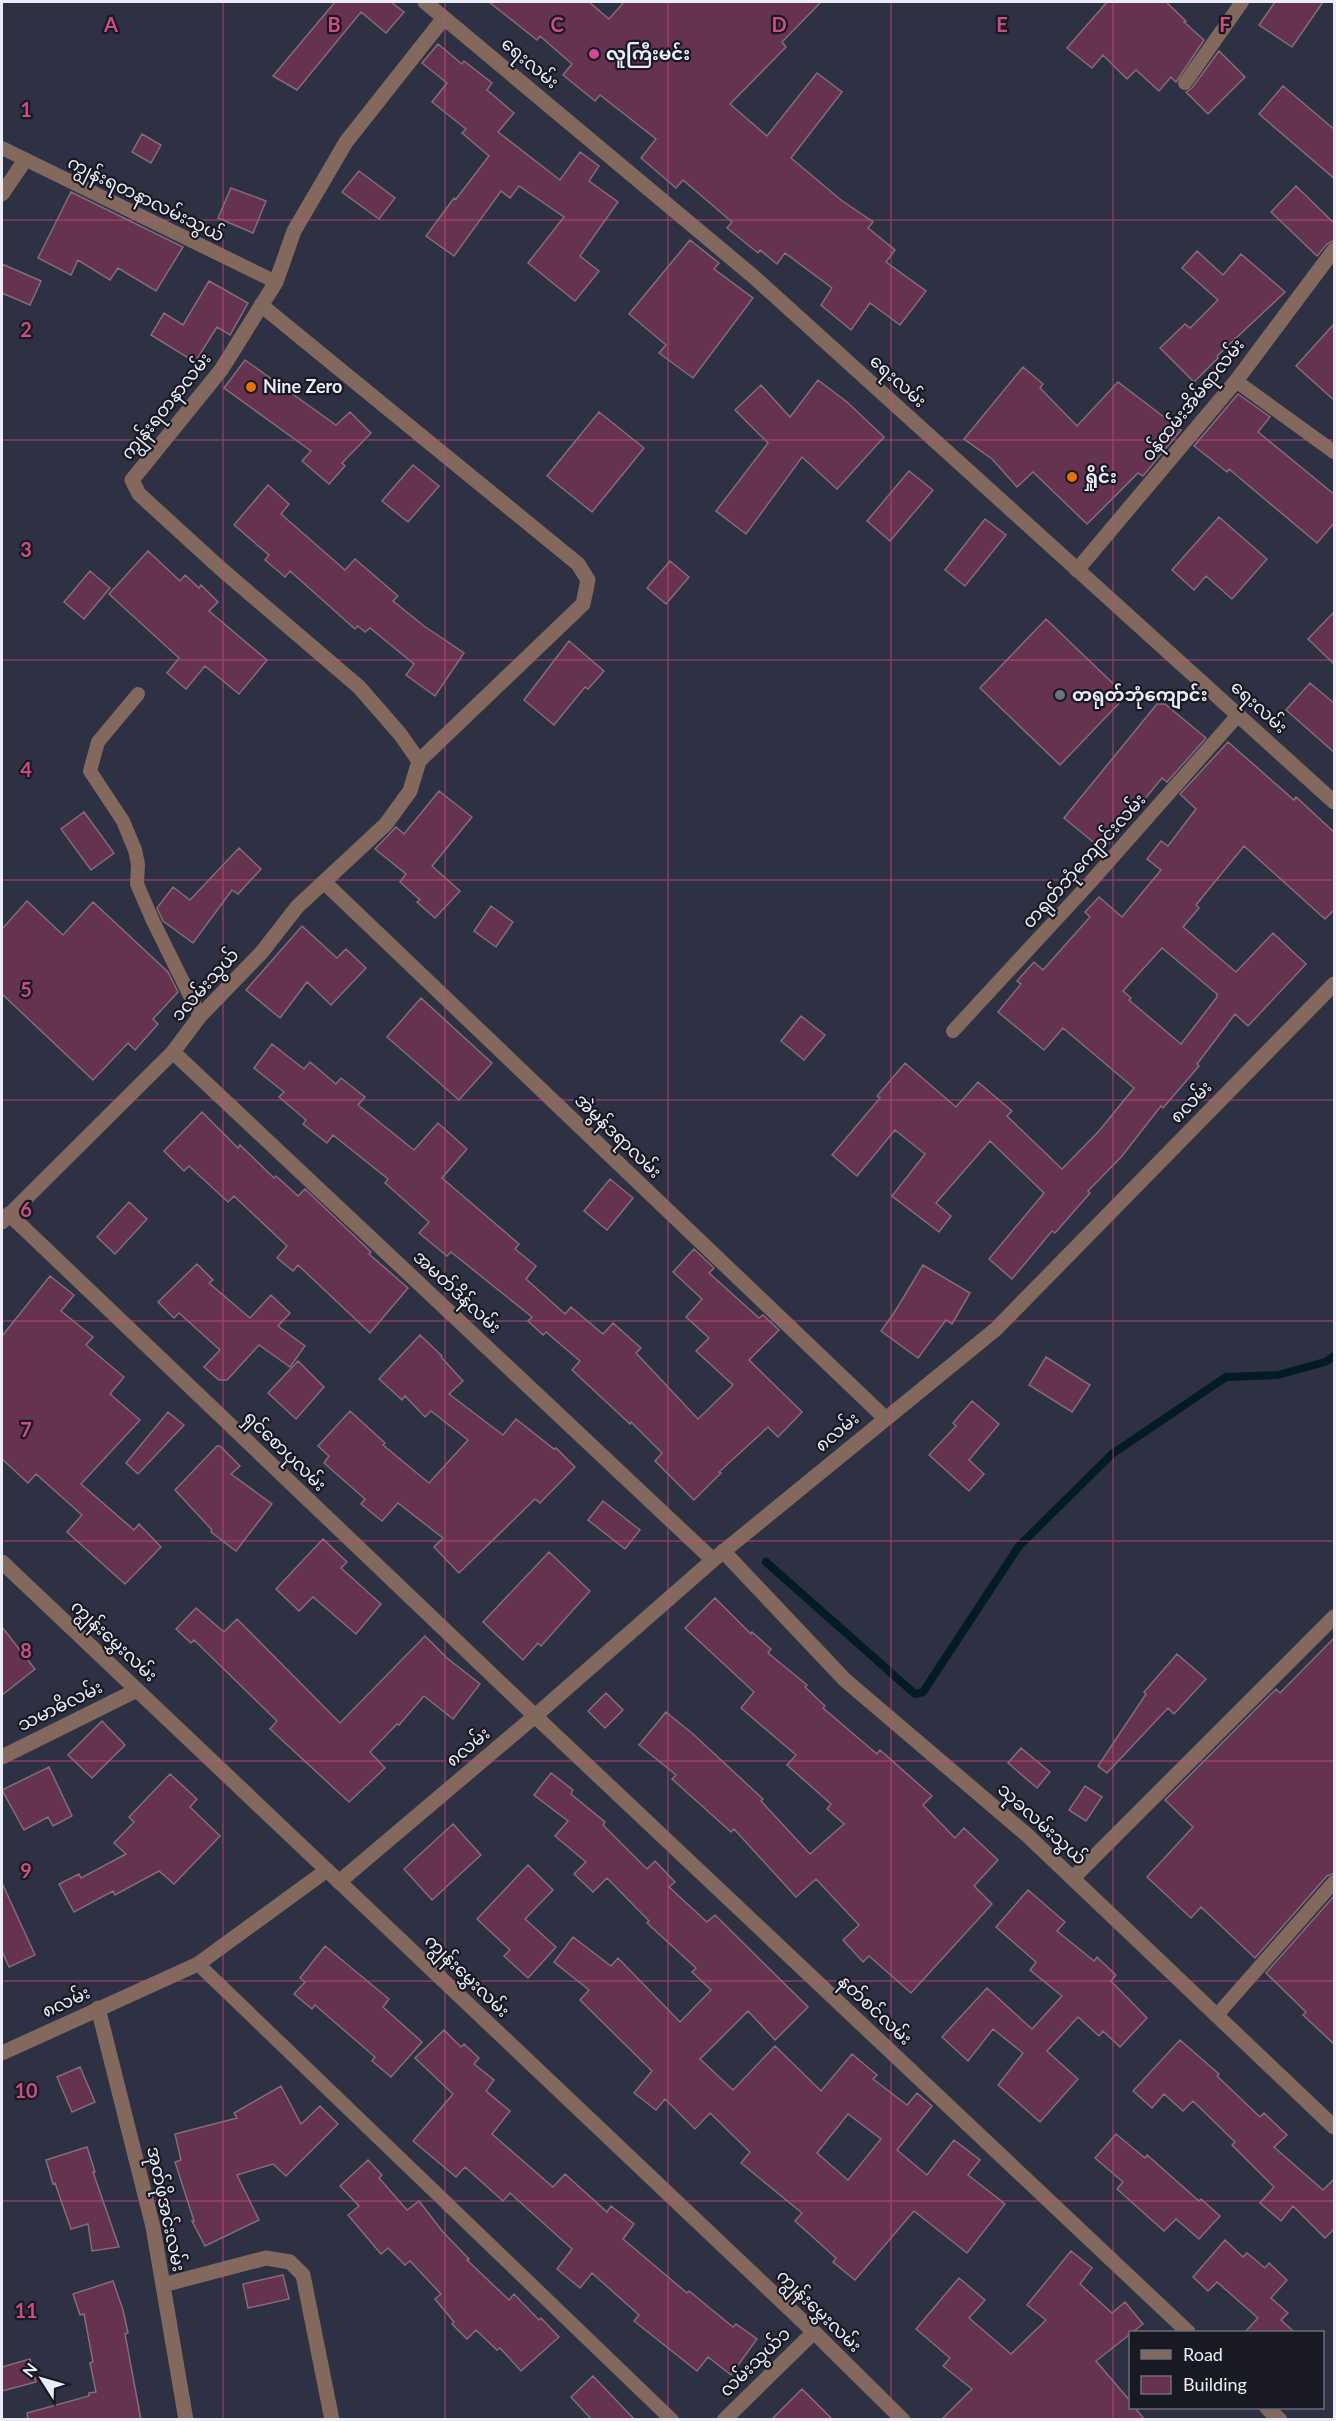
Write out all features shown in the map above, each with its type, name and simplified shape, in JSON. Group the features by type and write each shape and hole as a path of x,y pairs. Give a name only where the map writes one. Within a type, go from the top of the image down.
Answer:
{"street":[{"name":"ရေးလမ်း","path":"425,2 753,276 1335,802"},
{"name":"ကျွန်းရတနာလမ်း","path":"419,761 400,734 359,687 220,568 139,494 132,480 221,370 276,282 294,231 346,142 444,18"},
{"path":"2,194 25,160"},
{"name":"၀န်ထမ်းအိမ်ရာလမ်း","path":"1077,570 1236,381 1335,250"},
{"path":"261,305 578,564 588,580 584,604 419,761"},
{"name":"၁လမ်းသွယ်","path":"5,1218 173,1052 200,1016 262,952 297,907 386,824 410,791 419,761"},
{"name":"အဲမွန်ဒရာလမ်း","path":"324,882 885,1418"},
{"name":"၈လမ်း","path":"339,1882 535,1716 718,1555 996,1329 1335,984"},
{"name":"အမတ်ဒိန်လမ်း","path":"173,1052 718,1555"},
{"name":"ရှင်စောပုလမ်း","path":"5,1218 535,1716"},
{"name":"သုခလမ်းသွယ်","path":"718,1555 845,1680 1027,1835 1335,2127"},
{"name":"ကျွန်းမွှေးလမ်း","path":"2,1562 814,2332 903,2420"},
{"path":"1073,1878 1335,1617"},
{"name":"သမာဓိလမ်း","path":"2,1757 136,1690"},
{"name":"နတ်စင်လမ်း","path":"535,1716 1187,2331"},
{"name":"၈လမ်း","path":"2,2052 198,1964 327,1870"},
{"name":"အုတ်ဖိုအင်းလမ်း","path":"98,2008 153,2227 186,2420"},
{"path":"163,2285 266,2258 290,2262 303,2275 332,2420"},
{"name":"လမ်းသွယ်၁","path":"724,2420 814,2332"},
{"path":"1268,2409 1280,2420"}],"lane":[{"path":"1185,83 1242,2"},
{"name":"ကျွန်းရတနာလမ်းသွယ်","path":"2,148 276,282"},
{"path":"1236,381 1335,452"},
{"path":"138,694 98,742 90,771 123,821 135,850 138,864 137,884 200,1016"},
{"name":"တရုတ်ဘုံကျောင်းလမ်း","path":"954,1031 1087,886 1239,714"},
{"path":"1217,2015 1335,1882"},
{"path":"198,1964 672,2420"}],"building":[{"path":"335,2 391,2 404,12 386,33 361,12 297,90 273,76"},
{"path":"489,2 589,2 609,19 624,2 821,2 782,42 786,47 730,104 767,136 817,73 842,92 791,158 841,200 873,222 868,228 895,250 886,262 926,291 900,325 870,303 851,330 821,305 832,288 785,253 777,264 760,250 758,253 727,228 732,222 683,180 676,188 641,158 656,139 600,95 595,101 563,75 572,64 540,36 537,40"},
{"path":"1107,2 1166,2 1204,40 1176,82 1171,77 1159,91 1136,70 1127,79 1103,55 1092,68 1067,48"},
{"path":"1275,2 1323,2 1292,47 1259,25"},
{"path":"438,44 462,64 464,61 492,83 487,90 514,113 498,132 560,180 580,152 599,166 589,181 618,202 580,256 599,271 575,301 528,263 564,217 519,186 510,198 501,191 454,256 426,236 489,156 462,133 466,129 432,102 447,83 422,63"},
{"path":"1219,51 1245,77 1208,114 1186,92 1192,88"},
{"path":"1283,86 1335,130 1335,179 1259,114"},
{"path":"142,134 161,145 151,163 132,152"},
{"path":"359,171 395,198 379,219 342,192"},
{"path":"1296,186 1335,224 1335,240 1327,244 1317,256 1271,212"},
{"path":"231,188 266,201 253,233 218,218"},
{"path":"71,192 183,247 156,291 118,268 110,280 78,260 71,275 38,258"},
{"path":"690,240 719,263 714,269 753,298 693,378 659,353 666,345 629,314"},
{"path":"1197,251 1223,275 1241,254 1285,292 1217,356 1218,358 1194,382 1160,348 1185,324 1190,328 1218,300 1182,268"},
{"path":"2,264 41,281 30,305 2,293"},
{"path":"209,281 248,303 230,335 217,327 195,362 151,335 164,313 183,325"},
{"path":"1335,323 1335,401 1296,366"},
{"path":"245,360 336,425 350,412 371,433 342,463 345,466 329,484 302,461 311,451 224,388"},
{"path":"1023,367 1043,384 1040,388 1077,426 1118,382 1181,430 1143,476 1138,473 1087,524 1033,472 1017,487 992,459 964,439"},
{"path":"818,380 847,402 884,437 837,489 802,457 746,534 716,511 768,443 735,410 761,385 790,417"},
{"path":"1238,394 1270,417 1258,432 1335,495 1335,522 1317,543 1229,469 1227,472 1194,446"},
{"path":"599,412 644,448 592,512 547,476"},
{"path":"413,465 439,486 408,522 382,501"},
{"path":"909,471 933,490 890,541 867,521"},
{"path":"268,485 289,504 281,514 345,570 355,559 398,596 393,601 424,626 464,653 435,696 406,675 414,664 370,628 365,632 358,626 355,629 290,571 285,577 265,560 269,555 234,525"},
{"path":"1219,517 1267,559 1232,599 1206,576 1194,590 1172,570"},
{"path":"985,519 1006,535 965,586 945,570"},
{"path":"148,551 180,581 185,575 199,588 201,585 218,602 209,611 267,660 239,694 205,666 186,689 167,673 179,658 109,594"},
{"path":"670,561 689,577 666,604 647,588"},
{"path":"90,571 110,588 84,619 64,602"},
{"path":"1335,611 1335,665 1308,639"},
{"path":"1046,619 1126,696 1060,765 980,688"},
{"path":"569,641 604,671 588,689 585,687 554,725 524,700"},
{"path":"1310,683 1335,704 1335,753 1286,710"},
{"path":"1157,704 1165,704 1206,738 1167,782 1162,778 1103,850 1064,818"},
{"path":"1228,742 1294,800 1296,797 1335,833 1335,909 1325,919 1244,846 1196,905 1199,908 1183,927 1236,972 1273,933 1306,964 1248,1026 1235,1014 1197,1064 1199,1066 1163,1108 1161,1106 1122,1156 1088,1191 1090,1193 1055,1233 1052,1231 1012,1279 989,1259 1044,1193 990,1141 936,1203 951,1216 939,1232 892,1196 925,1154 895,1130 857,1176 832,1155 880,1098 877,1096 905,1063 956,1107 978,1082 1012,1111 1007,1116 1062,1169 1099,1131 1134,1088 1063,1028 1044,1050 998,1012 1021,984 1017,981 1034,962 1043,970 1090,917 1085,912 1099,897 1122,917 1161,870 1147,859 1161,841 1168,846 1196,809 1180,794","holes":["1162,948 1217,994 1181,1044 1129,1000 1131,998 1123,991"]},
{"path":"439,791 472,817 432,866 460,891 435,918 400,882 406,874 375,849 396,827 404,834"},
{"path":"84,812 114,853 91,870 61,829"},
{"path":"239,848 261,869 238,894 232,890 193,943 163,921 157,908 173,887 190,900"},
{"path":"27,901 63,935 93,902 168,972 178,992 153,1019 158,1024 135,1050 128,1043 93,1080 2,994 2,929"},
{"path":"491,906 513,922 496,947 474,931"},
{"path":"302,926 337,958 346,949 366,968 331,1005 307,982 280,1018 246,990"},
{"path":"421,998 492,1063 459,1100 387,1037"},
{"path":"801,1016 825,1035 804,1060 781,1041"},
{"path":"272,1044 304,1069 310,1062 336,1084 341,1078 365,1097 358,1105 414,1150 438,1123 467,1149 442,1178 519,1244 515,1249 536,1266 526,1279 565,1314 571,1307 603,1334 613,1323 641,1348 636,1353 698,1419 733,1385 696,1351 709,1338 686,1317 702,1299 673,1272 694,1249 714,1268 709,1273 759,1318 763,1315 779,1330 749,1360 802,1412 778,1437 768,1427 719,1472 721,1473 694,1500 655,1461 662,1453 572,1370 580,1361 546,1332 543,1335 528,1321 532,1317 451,1252 447,1256 419,1233 429,1222 385,1183 388,1179 333,1135 327,1143 303,1124 306,1120 279,1097 284,1092 254,1068"},
{"path":"202,1112 238,1148 240,1145 274,1178 276,1176 298,1196 305,1189 371,1252 369,1254 408,1288 370,1333 298,1265 293,1271 277,1258 287,1246 234,1196 228,1202 189,1166 184,1171 164,1151"},
{"path":"610,1179 633,1198 607,1230 584,1211"},
{"path":"129,1202 147,1219 115,1254 97,1237"},
{"path":"197,1264 213,1280 209,1283 250,1318 271,1295 290,1313 278,1326 305,1346 290,1367 259,1345 227,1380 219,1380 204,1367 220,1350 179,1313 174,1318 158,1302"},
{"path":"923,1265 970,1293 952,1324 946,1320 918,1358 881,1331"},
{"path":"50,1276 74,1295 61,1311 93,1337 86,1345 124,1377 110,1394 140,1420 81,1484 134,1530 139,1524 161,1547 125,1584 67,1532 82,1515 36,1474 28,1483 2,1459 2,1336"},
{"path":"420,1335 463,1381 449,1394 503,1435 516,1419 554,1449 556,1448 575,1467 540,1503 535,1499 459,1573 434,1547 443,1538 398,1503 382,1521 361,1504 365,1499 324,1463 329,1456 318,1446 350,1411 385,1443 383,1445 429,1483 468,1440 431,1411 425,1417 405,1396 402,1400 379,1379"},
{"path":"1046,1357 1090,1385 1072,1412 1029,1385"},
{"path":"298,1361 324,1387 296,1419 268,1393"},
{"path":"972,1401 999,1424 969,1460 984,1474 969,1491 929,1455 956,1426 953,1423"},
{"path":"168,1412 184,1425 138,1474 126,1463"},
{"path":"217,1446 220,1446 240,1466 231,1474 272,1504 236,1551 211,1532 212,1530 175,1490"},
{"path":"603,1501 640,1530 625,1549 588,1520"},
{"path":"323,1539 347,1562 341,1568 381,1604 356,1634 313,1597 299,1611 276,1589"},
{"path":"549,1552 590,1591 541,1646 538,1643 523,1660 483,1622"},
{"path":"715,1598 751,1634 752,1632 771,1649 768,1653 807,1685 805,1687 825,1706 823,1708 877,1754 880,1750 932,1796 923,1805 955,1838 964,1828 998,1860 974,1886 992,1904 911,1993 869,1956 863,1962 843,1940 859,1925 816,1879 796,1897 734,1829 731,1832 672,1779 676,1775 639,1745 666,1712 763,1799 761,1801 810,1854 844,1824 827,1809 831,1804 787,1765 796,1755 741,1708 754,1692 685,1628"},
{"path":"196,1608 224,1632 237,1619 340,1723 425,1636 447,1658 480,1684 453,1719 424,1696 399,1725 397,1724 370,1752 385,1768 349,1802 270,1729 277,1721 194,1640 191,1643 176,1629"},
{"path":"2,1627 35,1669 2,1695"},
{"path":"1335,1637 1335,1873 1327,1876 1255,1958 1201,1907 1191,1918 1147,1877 1193,1827 1165,1800 1276,1689 1280,1693"},
{"path":"1177,1654 1206,1679 1174,1714 1168,1708 1107,1773 1098,1766 1146,1694 1144,1692"},
{"path":"606,1693 623,1710 605,1728 588,1711"},
{"path":"102,1721 125,1745 92,1778 68,1755"},
{"path":"1021,1748 1050,1772 1037,1788 1008,1763"},
{"path":"49,1767 72,1816 53,1826 48,1817 24,1830 2,1790"},
{"path":"551,1773 573,1790 571,1794 605,1822 603,1825 647,1869 655,1861 675,1882 669,1887 707,1922 715,1915 808,2007 775,2040 748,2011 700,2059 733,2090 775,2046 821,2091 852,2054 877,2075 873,2079 907,2105 917,2093 932,2106 897,2150 927,2175 954,2140 980,2160 968,2175 1005,2204 967,2253 914,2211 855,2280 833,2262 836,2258 795,2221 802,2213 741,2163 750,2152 710,2113 695,2129 665,2099 656,2110 634,2093 652,2071 580,2000 589,1990 554,1962 573,1937 611,1966 618,1958 680,2022 711,1990 692,1972 696,1968 647,1923 649,1921 607,1878 593,1892 574,1874 586,1862 555,1836 568,1821 534,1795","holes":["848,2114 881,2139 848,2180 817,2153"]},
{"path":"170,1774 197,1799 190,1807 220,1836 174,1884 159,1871 115,1895 113,1891 74,1912 59,1884 79,1874 81,1878 126,1854 114,1843 134,1822 129,1817"},
{"path":"1085,1786 1102,1797 1086,1821 1069,1810"},
{"path":"453,1824 481,1855 432,1900 404,1869"},
{"path":"528,1865 553,1890 525,1919 556,1947 528,1978 504,1956 510,1950 477,1919"},
{"path":"2,1883 35,1955 9,1967 2,1951"},
{"path":"1028,1890 1065,1922 1057,1931 1094,1961 1097,1957 1116,1975 1111,1981 1147,2018 1120,2047 1103,2031 1099,2036 1078,2017 1047,2051 1078,2079 1040,2122 998,2085 1023,2053 993,2029 968,2061 942,2037 987,1988 1032,2029 1062,1996 1030,1970 1036,1962 996,1927"},
{"path":"1335,1895 1335,2045 1303,2015 1306,2012 1266,1973"},
{"path":"325,1946 389,1999 383,2007 422,2042 391,2077 372,2061 375,2057 315,2005 312,2009 294,1994 305,1982 300,1978"},
{"path":"444,2030 461,2047 464,2044 479,2058 474,2064 494,2080 486,2091 510,2111 492,2134 553,2187 565,2174 607,2212 611,2206 634,2224 623,2239 687,2293 689,2291 733,2327 736,2324 757,2339 731,2375 708,2357 697,2371 634,2321 639,2315 592,2273 580,2288 557,2269 572,2249 510,2193 503,2201 465,2167 456,2177 413,2141 453,2094 415,2058"},
{"path":"1180,2040 1219,2074 1217,2076 1260,2117 1264,2113 1287,2135 1274,2147 1323,2190 1335,2178 1335,2228 1325,2238 1293,2206 1281,2221 1260,2203 1274,2187 1232,2145 1235,2142 1193,2101 1183,2111 1164,2094 1152,2108 1133,2091"},
{"path":"80,2067 95,2102 72,2112 57,2077"},
{"path":"281,2086 301,2124 320,2106 338,2124 286,2176 273,2164 237,2175 259,2220 205,2246 192,2221 194,2221 175,2162 181,2160 175,2134 237,2118 234,2113"},
{"path":"1116,2134 1145,2158 1147,2155 1199,2201 1201,2199 1220,2216 1199,2239 1176,2219 1164,2231 1117,2189 1123,2182 1095,2158"},
{"path":"87,2147 95,2172 93,2172 119,2247 92,2251 88,2224 71,2229 55,2183 53,2184 46,2160"},
{"path":"368,2160 382,2175 379,2178 407,2210 419,2201 443,2232 469,2259 467,2260 509,2300 514,2294 559,2337 521,2371 500,2348 497,2350 476,2330 467,2339 452,2324 454,2322 435,2299 441,2294 410,2261 405,2265 388,2248 381,2254 348,2215 359,2206 340,2186"},
{"path":"1225,2240 1243,2257 1247,2253 1265,2268 1269,2263 1287,2280 1271,2298 1288,2313 1281,2320 1293,2331 1246,2331 1258,2318 1217,2282 1208,2291 1193,2277"},
{"path":"1071,2251 1092,2268 1080,2284 1112,2313 1125,2302 1143,2324 1134,2331 1129,2331 1129,2335 1096,2361 1129,2400 1129,2409 1136,2409 1145,2420 941,2420 972,2389 943,2366 950,2358 916,2329 959,2278 985,2300 969,2318 1011,2354 1046,2320 1027,2305"},
{"path":"283,2275 289,2299 248,2308 243,2284"},
{"path":"113,2281 128,2333 125,2334 141,2420 28,2420 27,2413 96,2392 84,2314 80,2315 73,2294"},
{"path":"30,2359 36,2382 2,2391 2,2367"},
{"path":"593,2376 635,2420 592,2420 571,2397"},
{"path":"802,2389 833,2420 771,2420"}],"waterway":[{"path":"766,1562 915,1694 923,1692 1019,1546 1112,1454 1226,1377 1278,1375 1325,1362 1334,1356"}],"place":[{"name":"လူကြီးမင်း","path":"594,54"},
{"name":"Nine Zero","path":"251,387"},
{"name":"ရှိုင်း","path":"1072,477"},
{"name":"တရုတ်ဘုံကျောင်း","path":"1060,695"}]}
